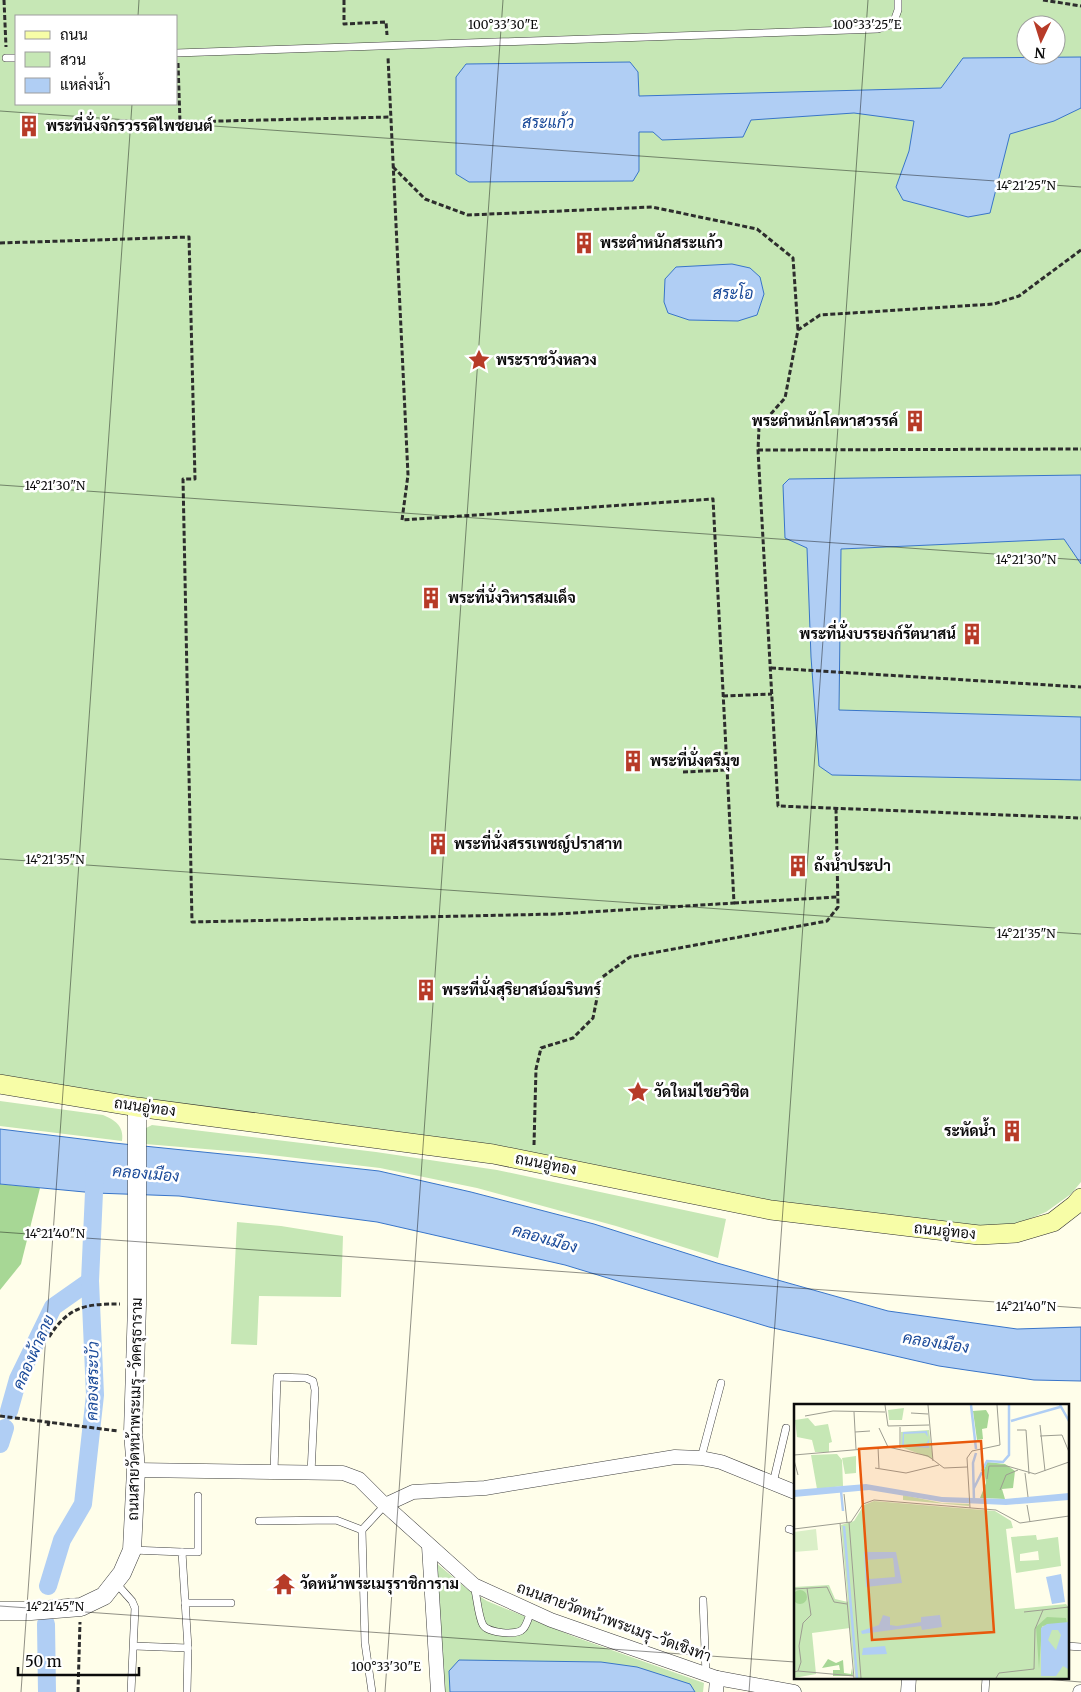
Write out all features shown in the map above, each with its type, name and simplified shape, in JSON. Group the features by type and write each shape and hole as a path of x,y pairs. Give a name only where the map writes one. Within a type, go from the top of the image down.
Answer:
{"main road":[{"name":"ถนนอู่ทอง","path":"0,1084 137,1107 484,1152 771,1210 979,1235 1016,1233 1053,1222 1081,1198"}],"street":[{"name":"ถนนสายวัดหน้าพระเมรุ-วัดครุธาราม","path":"0,1611 32,1611 81,1607 104,1596 122,1573 132,1550 136,1470 133,1432 138,1226 137,1107"},
{"path":"385,1505 413,1492 485,1488 675,1457 701,1458 721,1462 794,1492"},
{"name":"ถนนสายวัดหน้าพระเมรุ-วัดเชิงท่า","path":"136,1470 342,1473 359,1479 429,1546 474,1585 551,1620 713,1681 794,1692"},
{"path":"429,1546 438,1692"}],"lane":[{"path":"178,53 878,29 893,24 898,10 898,0"},
{"path":"6,58 15,58"},
{"path":"274,1472 277,1377 306,1378 313,1381 315,1390 311,1473"},
{"path":"701,1458 721,1383"},
{"path":"772,1484 786,1428"},
{"path":"132,1550 198,1552 198,1496"},
{"path":"372,1692 365,1643 362,1530 385,1505"},
{"path":"259,1521 336,1520 362,1530"},
{"path":"182,1552 188,1648 187,1692"},
{"path":"115,1582 132,1601 135,1608 131,1692"},
{"path":"474,1585 483,1626 489,1631 515,1633 521,1631 525,1627 531,1611"},
{"path":"703,1600 713,1681"},
{"path":"185,1604 231,1603"},
{"path":"134,1646 188,1648"},
{"path":"1068,1646 1081,1647"}],"path":[{"path":"4,0 6,58"},
{"path":"344,0 344,24 386,22 408,475 402,520 713,499 734,903"},
{"path":"1043,0 1081,6"},
{"path":"178,76 180,122 391,117"},
{"path":"393,166 425,199 468,215 652,207 757,229 793,258 798,330 785,398 759,427 758,450 778,806 1081,818"},
{"path":"0,243 189,237 195,479 183,479 192,922 557,914 838,897"},
{"path":"798,330 820,315 994,304 1019,296 1081,250"},
{"path":"758,450 1081,449"},
{"path":"771,668 1081,687"},
{"path":"723,696 772,694"},
{"path":"683,772 727,770"},
{"path":"534,1161 536,1069 541,1048 573,1038 593,1018 601,978 630,957 827,921 838,908 836,808"},
{"path":"49,1337 58,1323 74,1310 95,1304 121,1304"},
{"path":"0,1416 125,1432"},
{"path":"48,1426 49,1421"},
{"path":"78,1692 81,1607"}],"green space":[{"path":"0,0 1081,0 1081,1182 1071,1194 1046,1212 1017,1224 978,1227 772,1202 0,1077"},
{"path":"0,1101 103,1115 118,1124 122,1131 122,1141 0,1126"},
{"path":"152,1125 376,1152 497,1170 726,1219 718,1258 616,1226 477,1188 380,1168 253,1153 145,1144 146,1128"},
{"path":"0,1184 40,1188 21,1264 0,1290"},
{"path":"237,1222 281,1226 343,1236 341,1297 259,1296 257,1345 231,1344"},
{"path":"435,1562 466,1588 487,1601 575,1637 704,1683 703,1692 444,1692"}],"water":[{"name":"สระแก้ว","path":"1066,57 1081,57 1081,108 1054,121 1010,134 990,213 968,217 903,200 896,187 909,151 914,121 854,113 751,120 743,137 662,140 653,132 639,132 639,171 633,181 469,182 456,174 456,77 466,64 630,62 638,72 639,96 941,88 963,58 1016,58 1016,65 1066,65"},
{"name":"สระโอ","path":"732,264 750,268 760,277 764,294 757,315 738,321 689,320 668,313 664,302 665,279 676,267"},
{"path":"1081,475 1081,564 1064,539 841,549 839,710 1081,717 1081,780 832,775 819,766 811,657 807,548 785,538 783,485 789,479"},
{"name":"คลองเมือง","path":"0,1129 379,1171 471,1192 594,1224 717,1263 888,1311 1017,1329 1081,1327 1081,1381 1034,1380 939,1366 769,1327 565,1265 377,1222 179,1196 95,1193 0,1184"},
{"path":"459,1660 601,1662 637,1667 690,1684 695,1692 450,1692 449,1671"}],"waterway":[{"name":"คลองสระบัว","path":"48,1586 62,1540 83,1504 95,1395 90,1281 95,1170"},
{"name":"คลองผ้าลาย","path":"9,1411 18,1379 53,1307 90,1281"},
{"name":"คลองผ้าลาย","path":"0,1444 5,1428"},
{"name":"คลองสระบัว","path":"46,1624 47,1692"}],"place":[{"name":"พระที่นั่งจักรวรรดิไพชยนต์","path":"29,126"},
{"name":"พระตำหนักสระแก้ว","path":"584,243"},
{"name":"พระราชวังหลวง","path":"479,360"},
{"name":"พระตำหนักโคหาสวรรค์","path":"915,421"},
{"name":"พระที่นั่งวิหารสมเด็จ","path":"431,598"},
{"name":"พระที่นั่งบรรยงก์รัตนาสน์","path":"972,634"},
{"name":"พระที่นั่งตรีมุข","path":"633,761"},
{"name":"พระที่นั่งสรรเพชญ์ปราสาท","path":"438,844"},
{"name":"ถังน้ำประปา","path":"798,866"},
{"name":"พระที่นั่งสุริยาสน์อมรินทร์","path":"426,990"},
{"name":"วัดใหม่ไชยวิชิต","path":"638,1092"},
{"name":"ระหัดน้ำ","path":"1012,1131"},
{"name":"วัดหน้าพระเมรุราชิการาม","path":"284,1584"}]}
